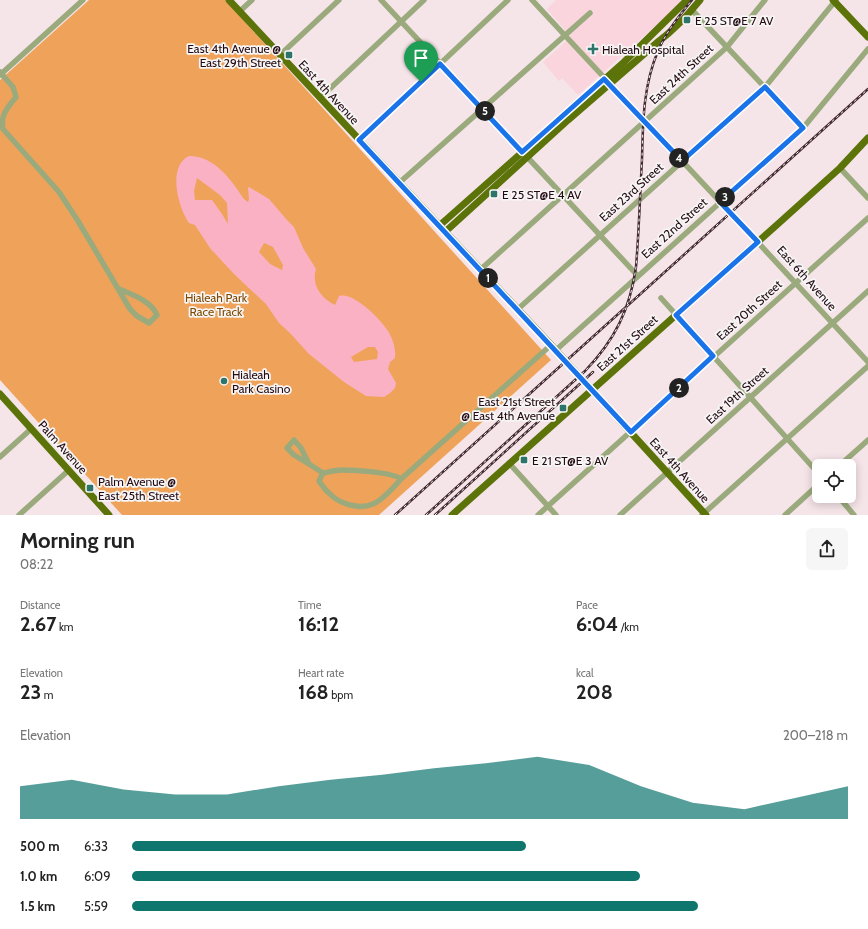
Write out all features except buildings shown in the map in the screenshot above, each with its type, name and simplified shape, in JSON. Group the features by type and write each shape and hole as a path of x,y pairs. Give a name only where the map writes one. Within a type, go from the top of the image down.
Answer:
{"main road":[{"name":"East 4th Avenue","path":"229,0 399,184 518,309 704,514"},
{"path":"607,81 624,62 687,0"},
{"path":"442,229 607,81 671,33 700,0"},
{"path":"835,0 868,37"},
{"name":"East 21st Street","path":"452,515 840,168 868,138"},
{"name":"Palm Avenue","path":"0,394 69,470 105,514"}],"street":[{"path":"82,0 0,74 13,87 16,97 7,108 1,123 3,129 59,192 130,309 149,323 157,315 153,308 119,289"},
{"path":"239,12 252,0"},
{"path":"280,55 339,0"},
{"path":"381,0 638,276"},
{"path":"320,98 424,0"},
{"path":"359,140 508,0"},
{"name":"East 6th Avenue","path":"532,0 796,282 868,362"},
{"name":"East 24th Street","path":"480,270 562,195 646,122 727,47 764,0"},
{"name":"East 23rd Street","path":"518,309 765,87 835,0"},
{"path":"692,10 803,128"},
{"path":"399,184 590,13"},
{"name":"East 22nd Street","path":"323,473 319,481 329,494 344,503 357,506 372,504 388,493 401,479 638,276 803,128 868,49"},
{"path":"840,168 868,198"},
{"name":"East 20th Street","path":"538,515 868,218"},
{"name":"East 19th Street","path":"620,515 868,291"},
{"path":"661,298 812,466"},
{"path":"704,514 868,366"},
{"path":"0,458 31,429"},
{"path":"847,459 868,440"},
{"path":"509,463 556,515"},
{"path":"309,464 323,473 341,470 359,471 397,476 401,479"},
{"path":"19,515 69,470"},
{"path":"784,515 812,490"},
{"path":"844,503 854,515"}],"shaded area":[{"name":"Hialeah Hospital","path":"556,0 684,0 578,95 562,78 559,81 543,62 571,37 547,9"},
{"path":"189,156 207,160 228,177 244,199 248,202 249,187 269,199 294,227 303,248 316,269 316,286 325,299 335,305 339,296 352,298 359,302 379,320 390,334 395,348 395,358 390,362 388,369 396,383 395,388 390,393 384,397 366,396 344,382 309,354 279,323 266,304 234,274 210,248 195,225 189,223 181,208 178,198 176,178 182,161","holes":["197,178 220,195 227,203 228,224 212,200 195,200 194,191","264,243 273,247 283,265 282,270 270,264 259,252","368,347 375,347 378,352 377,359 354,362 351,357"]}],"green space":[{"name":"Hialeah Park Race Track","path":"89,0 225,0 551,360 379,515 122,515 0,380 0,80"}],"railway":[{"path":"426,515 585,371 605,348 620,323 630,297 636,267 644,118 649,77 658,51 665,37 692,0"},
{"path":"395,515 868,89"},
{"path":"435,515 593,372"}],"place":[{"name":"E 25 ST@E 7 AV","path":"687,20"},
{"name":"Hialeah Hospital","path":"593,49"},
{"name":"East 4th Avenue @ East 29th Street","path":"289,55"},
{"name":"E 25 ST@E 4 AV","path":"494,194"},
{"name":"Hialeah Park Casino","path":"224,381"},
{"name":"East 21st Street @ East 4th Avenue","path":"563,408"},
{"name":"E 21 ST@E 3 AV","path":"524,460"},
{"name":"Palm Avenue @ East 25th Street","path":"90,488"}],"route":[{"path":"440,64 522,152 604,79 682,161 765,87 803,128 720,202 758,242 676,315 713,356 631,432 359,140 421,82 440,64"}]}
